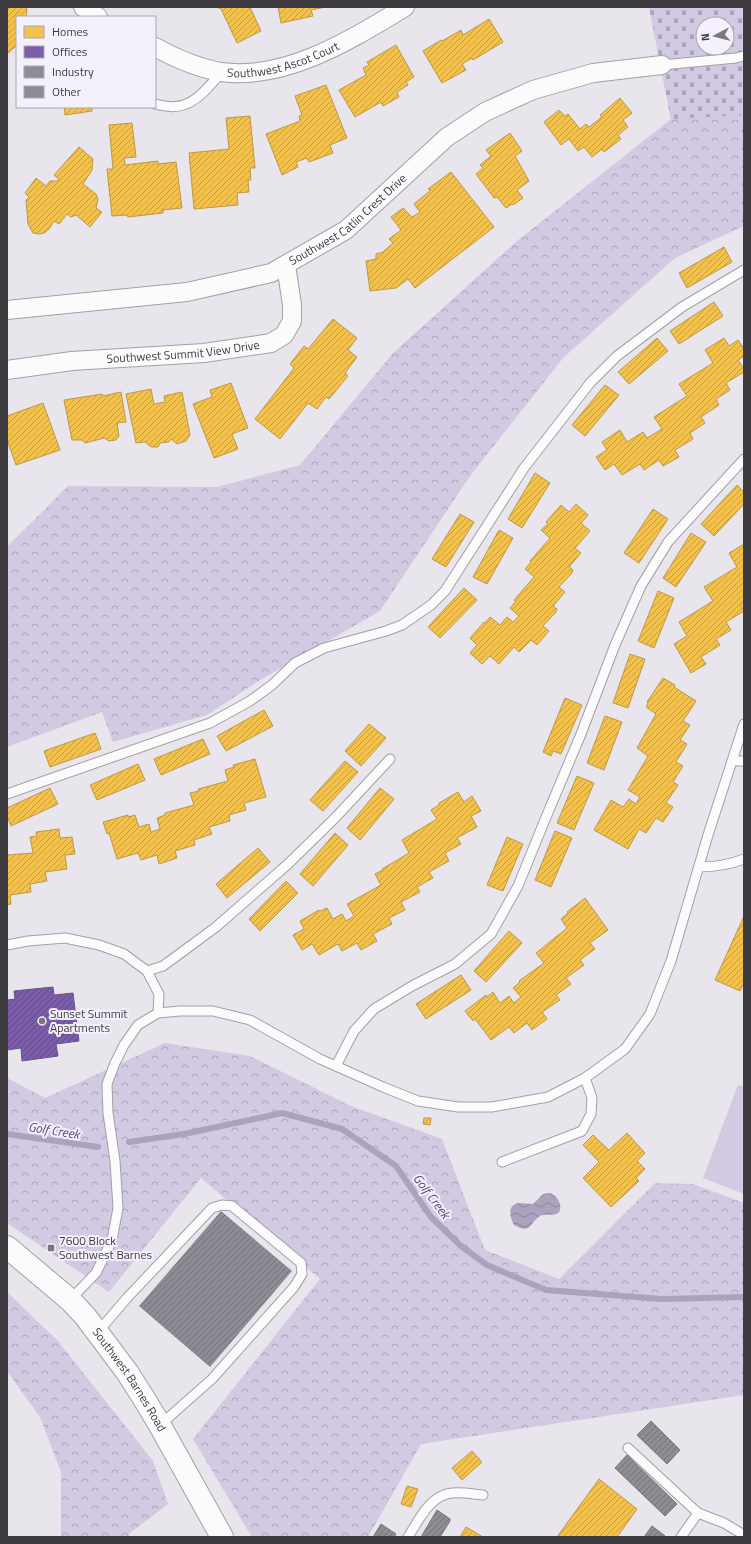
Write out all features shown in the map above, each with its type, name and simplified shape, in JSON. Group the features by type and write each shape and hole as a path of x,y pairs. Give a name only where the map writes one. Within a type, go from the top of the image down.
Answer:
{"main road":[{"name":"Southwest Barnes Road","path":"7,1247 70,1300 85,1316 127,1372 160,1425 222,1537"}],"street":[{"path":"83,7 96,16"},
{"name":"Southwest Ascot Court","path":"156,47 187,62 222,72 265,71 286,67 342,44 405,7"},
{"name":"Southwest Catlin Crest Drive","path":"7,310 187,292 271,273 346,230 447,137 485,112 533,90 593,73 662,65"},
{"name":"Southwest Summit View Drive","path":"7,370 72,361 204,354 270,343 284,335 292,321 292,305 286,265"}],"lane":[{"path":"662,65 744,56"},
{"path":"156,104 166,107 179,107 190,103 222,72"},
{"path":"7,794 210,723 250,701 272,685 295,663 308,655 324,648 386,631 402,625 426,610 445,591 524,468 590,383 617,356 682,307 744,270"},
{"path":"336,1066 354,1031 374,1009 412,986 455,964 491,934 518,886 581,734 615,645 641,586 668,542 744,459"},
{"path":"70,1300 96,1272 112,1240 118,1208 115,1161 108,1113 108,1084 115,1063 124,1045 138,1025 158,1013 213,1011 250,1020 287,1039 320,1059 418,1101 458,1107 492,1107 548,1097 585,1078 625,1049 650,1014 671,961 744,724"},
{"path":"148,971 163,966 216,927 294,858 336,817 390,759"},
{"path":"732,760 744,761"},
{"path":"699,867 715,867 744,859"},
{"path":"7,945 28,941 65,938 100,945 124,954 148,971 159,994 158,1013"},
{"path":"502,1162 582,1131 591,1114 592,1098 585,1078"},
{"path":"97,1334 127,1298 212,1208 222,1205 232,1206 301,1263 302,1274 294,1286 212,1379 160,1425"},
{"path":"628,1448 698,1513 724,1523 744,1535"},
{"path":"408,1537 427,1508 438,1496 452,1493 483,1495"},
{"path":"681,1537 698,1513"}],"green space":[{"path":"649,7 744,7 744,226 675,258 563,358 470,476 380,611 257,682 207,715 113,742 102,712 7,747 7,547 68,486 217,487 300,465 393,353 517,241 671,119"},
{"path":"649,7 744,7 744,115 671,119"},
{"path":"165,1043 250,1056 351,1106 442,1139 485,1250 559,1279 655,1183 693,1184 744,1203 744,1395 421,1444 368,1537 252,1537 193,1439 320,1279 201,1178 109,1292 7,1223 7,1078 45,1098"},
{"path":"738,1085 744,1087 744,1194 703,1178"},
{"path":"7,1292 58,1341 153,1461 168,1504 129,1534 129,1537 61,1537 61,1472 40,1417 7,1371"}],"water":[{"path":"550,1193 556,1197 560,1204 560,1209 557,1214 540,1216 530,1227 524,1229 514,1225 510,1215 513,1206 520,1203 533,1204 543,1194"}],"building: Homes":[{"path":"7,7 24,7 27,9 26,16 16,16 16,46 7,54"},
{"path":"216,7 250,7 261,31 237,43 221,9"},
{"path":"278,7 326,7 311,10 313,16 281,23"},
{"path":"489,19 503,42 473,60 472,58 462,64 466,70 442,83 423,51 461,30 463,35"},
{"path":"396,45 414,77 406,82 408,85 397,92 399,97 383,106 381,102 355,117 339,90 366,75 363,68 369,65 367,62"},
{"path":"326,85 347,138 330,145 333,153 309,162 307,158 296,162 298,167 282,175 266,134 300,121 299,116 302,115 295,96"},
{"path":"620,98 632,113 623,120 628,127 618,135 621,139 604,152 602,149 592,157 584,147 578,151 569,139 561,145 544,122 559,110 565,116 568,114 580,129 586,124 589,127 602,117 600,115"},
{"path":"64,108 92,108 92,111 65,115"},
{"path":"250,116 255,168 250,168 251,180 248,180 249,192 237,193 238,205 194,209 189,153 229,149 226,118"},
{"path":"132,123 136,157 124,158 125,165 158,161 158,164 176,162 182,208 163,210 163,213 128,217 127,215 112,216 107,169 113,169 109,125"},
{"path":"510,133 522,151 515,156 529,181 517,190 523,198 506,208 497,197 494,198 476,174 483,168 480,165 491,156 486,150"},
{"path":"79,147 93,159 92,170 83,184 96,194 98,200 96,208 102,212 90,227 76,215 71,217 67,214 59,224 54,221 49,229 44,233 33,233 28,224 26,200 29,197 25,193 36,178 46,186 50,181 57,181 59,179 54,175"},
{"path":"451,172 494,227 415,288 408,279 396,288 370,291 366,261 376,259 376,254 383,252 393,243 389,239 401,230 391,217 403,208 412,217 420,212 414,204 431,190 428,189"},
{"path":"724,247 732,262 687,288 679,273"},
{"path":"714,302 723,316 679,344 670,331"},
{"path":"333,319 357,338 348,350 357,357 345,373 348,376 329,399 326,397 317,409 308,403 280,439 255,419 294,368 290,364 304,346 308,349"},
{"path":"657,338 668,351 629,384 618,372"},
{"path":"724,338 729,346 738,340 744,349 744,356 738,360 744,369 744,372 726,383 730,390 716,399 719,405 701,417 705,423 690,433 693,439 675,450 679,457 663,466 659,460 644,470 640,464 622,475 614,464 605,470 596,457 607,450 602,442 620,430 627,442 643,432 647,438 662,429 654,417 687,396 679,384 713,363 705,350"},
{"path":"231,383 248,428 232,434 238,449 214,458 193,404 212,397 210,390"},
{"path":"605,385 619,395 585,436 572,425"},
{"path":"151,389 154,404 165,402 164,396 182,392 190,435 186,441 177,444 171,439 169,442 160,443 158,447 151,447 145,442 136,443 126,394"},
{"path":"121,392 126,422 117,423 119,436 116,440 109,441 104,438 85,443 82,440 72,440 64,400 102,394 103,396"},
{"path":"43,403 60,450 16,465 7,440 7,416"},
{"path":"535,473 550,483 522,528 508,519"},
{"path":"737,485 744,492 744,504 714,536 701,524"},
{"path":"576,504 588,515 581,523 590,531 575,548 581,553 569,567 573,570 572,573 559,587 565,592 553,606 557,609 556,612 543,626 549,631 537,645 531,640 519,652 514,647 499,664 490,656 482,664 470,653 477,645 470,638 490,617 500,625 507,617 513,622 519,616 510,608 516,601 514,600 534,577 525,569 550,538 541,530 548,524 546,522 561,505 569,512"},
{"path":"653,509 668,519 639,563 624,553"},
{"path":"460,514 474,522 446,567 432,559"},
{"path":"499,530 513,538 487,584 473,577"},
{"path":"691,533 706,542 676,587 663,578"},
{"path":"744,544 744,603 741,605 744,611 726,622 731,630 716,639 720,645 701,657 706,664 691,673 674,644 687,636 679,622 713,601 704,587 737,567 729,553"},
{"path":"464,588 477,600 440,638 428,627"},
{"path":"658,591 674,598 654,648 638,641"},
{"path":"630,654 645,659 628,708 613,703"},
{"path":"663,678 696,701 683,721 690,725 680,740 687,744 676,762 683,766 673,782 678,785 666,803 673,807 663,822 656,818 646,833 639,829 628,849 594,830 611,800 623,807 629,799 636,804 640,797 628,790 648,756 637,748 656,714 646,707 647,702"},
{"path":"565,698 582,705 561,754 553,751 551,756 543,752"},
{"path":"264,710 273,726 226,751 217,736"},
{"path":"605,716 622,722 604,770 587,763"},
{"path":"369,724 386,738 361,766 345,751"},
{"path":"95,733 101,749 50,767 44,751"},
{"path":"203,739 210,754 161,775 154,759"},
{"path":"255,759 266,797 244,803 246,810 229,815 230,821 209,827 212,834 194,840 195,845 175,851 177,858 159,864 157,855 141,860 138,853 117,859 109,833 107,834 103,822 128,815 128,817 135,815 139,827 149,824 151,832 160,829 157,818 165,815 165,813 194,805 190,793 199,791 198,789 228,781 225,770 234,767 233,765"},
{"path":"345,761 358,772 323,811 310,800"},
{"path":"138,764 145,780 97,800 90,785"},
{"path":"577,776 594,783 574,830 557,823"},
{"path":"50,788 58,804 11,826 7,816 7,808"},
{"path":"380,788 394,799 360,840 347,828"},
{"path":"458,792 464,802 472,796 481,811 471,816 477,827 457,838 461,844 445,853 449,861 429,872 433,878 417,887 420,892 401,902 405,910 389,918 392,924 373,934 377,941 361,950 357,943 342,951 338,944 319,955 312,944 302,950 293,935 304,929 300,921 319,910 320,911 327,908 333,919 342,914 346,921 354,916 347,904 381,885 375,874 409,853 402,840 437,819 431,810 439,805 439,803"},
{"path":"59,829 60,838 72,837 75,854 65,855 67,869 45,872 47,881 30,884 31,892 10,895 11,904 7,905 7,855 33,853 30,837 37,836 36,832"},
{"path":"555,831 572,838 551,887 535,880"},
{"path":"335,833 348,845 313,886 300,874"},
{"path":"507,837 523,844 503,891 487,885"},
{"path":"258,848 270,862 227,898 216,884"},
{"path":"286,881 298,893 260,931 249,919"},
{"path":"585,898 608,930 590,943 595,949 580,960 584,965 566,978 571,984 556,995 560,1000 542,1012 547,1019 532,1030 527,1023 514,1033 509,1027 491,1040 475,1019 473,1021 465,1011 486,995 487,997 493,992 500,1003 509,996 514,1003 521,997 513,988 520,982 519,981 544,963 536,953 567,928 561,919 568,913 567,912"},
{"path":"744,916 744,982 740,991 715,980"},
{"path":"509,931 522,943 486,982 474,971"},
{"path":"461,975 471,990 426,1019 416,1004"},
{"path":"424,1118 431,1118 430,1125 423,1124"},
{"path":"627,1133 645,1153 637,1161 645,1169 636,1178 639,1181 611,1207 583,1178 599,1162 583,1145 593,1135 609,1150"},
{"path":"472,1451 482,1462 462,1480 452,1468"},
{"path":"599,1479 637,1509 617,1537 557,1537"},
{"path":"407,1486 418,1489 411,1507 401,1504"},
{"path":"466,1527 483,1537 460,1537"}],"building: Offices":[{"name":"Sunset Summit Apartments","path":"53,987 54,995 73,993 79,1041 56,1044 58,1056 22,1061 21,1048 7,1050 7,1000 15,999 14,991"}],"building: Industry":[{"path":"651,1421 680,1450 667,1464 637,1435"},
{"path":"627,1455 677,1504 665,1516 615,1468"},
{"path":"437,1510 450,1519 450,1521 440,1537 421,1537"},
{"path":"381,1524 396,1534 394,1537 373,1537"},
{"path":"652,1526 665,1536 644,1537"}],"building: Other":[{"path":"221,1211 292,1271 210,1367 139,1306"}],"waterway":[{"name":"Golf Creek","path":"129,1142 184,1134 282,1113 342,1129 396,1166 431,1217 461,1246 487,1265 546,1290 662,1299 744,1297"},
{"name":"Golf Creek","path":"7,1134 98,1147"}],"place":[{"name":"Sunset Summit Apartments","path":"42,1021"},
{"name":"7600 Block Southwest Barnes","path":"51,1248"}]}
